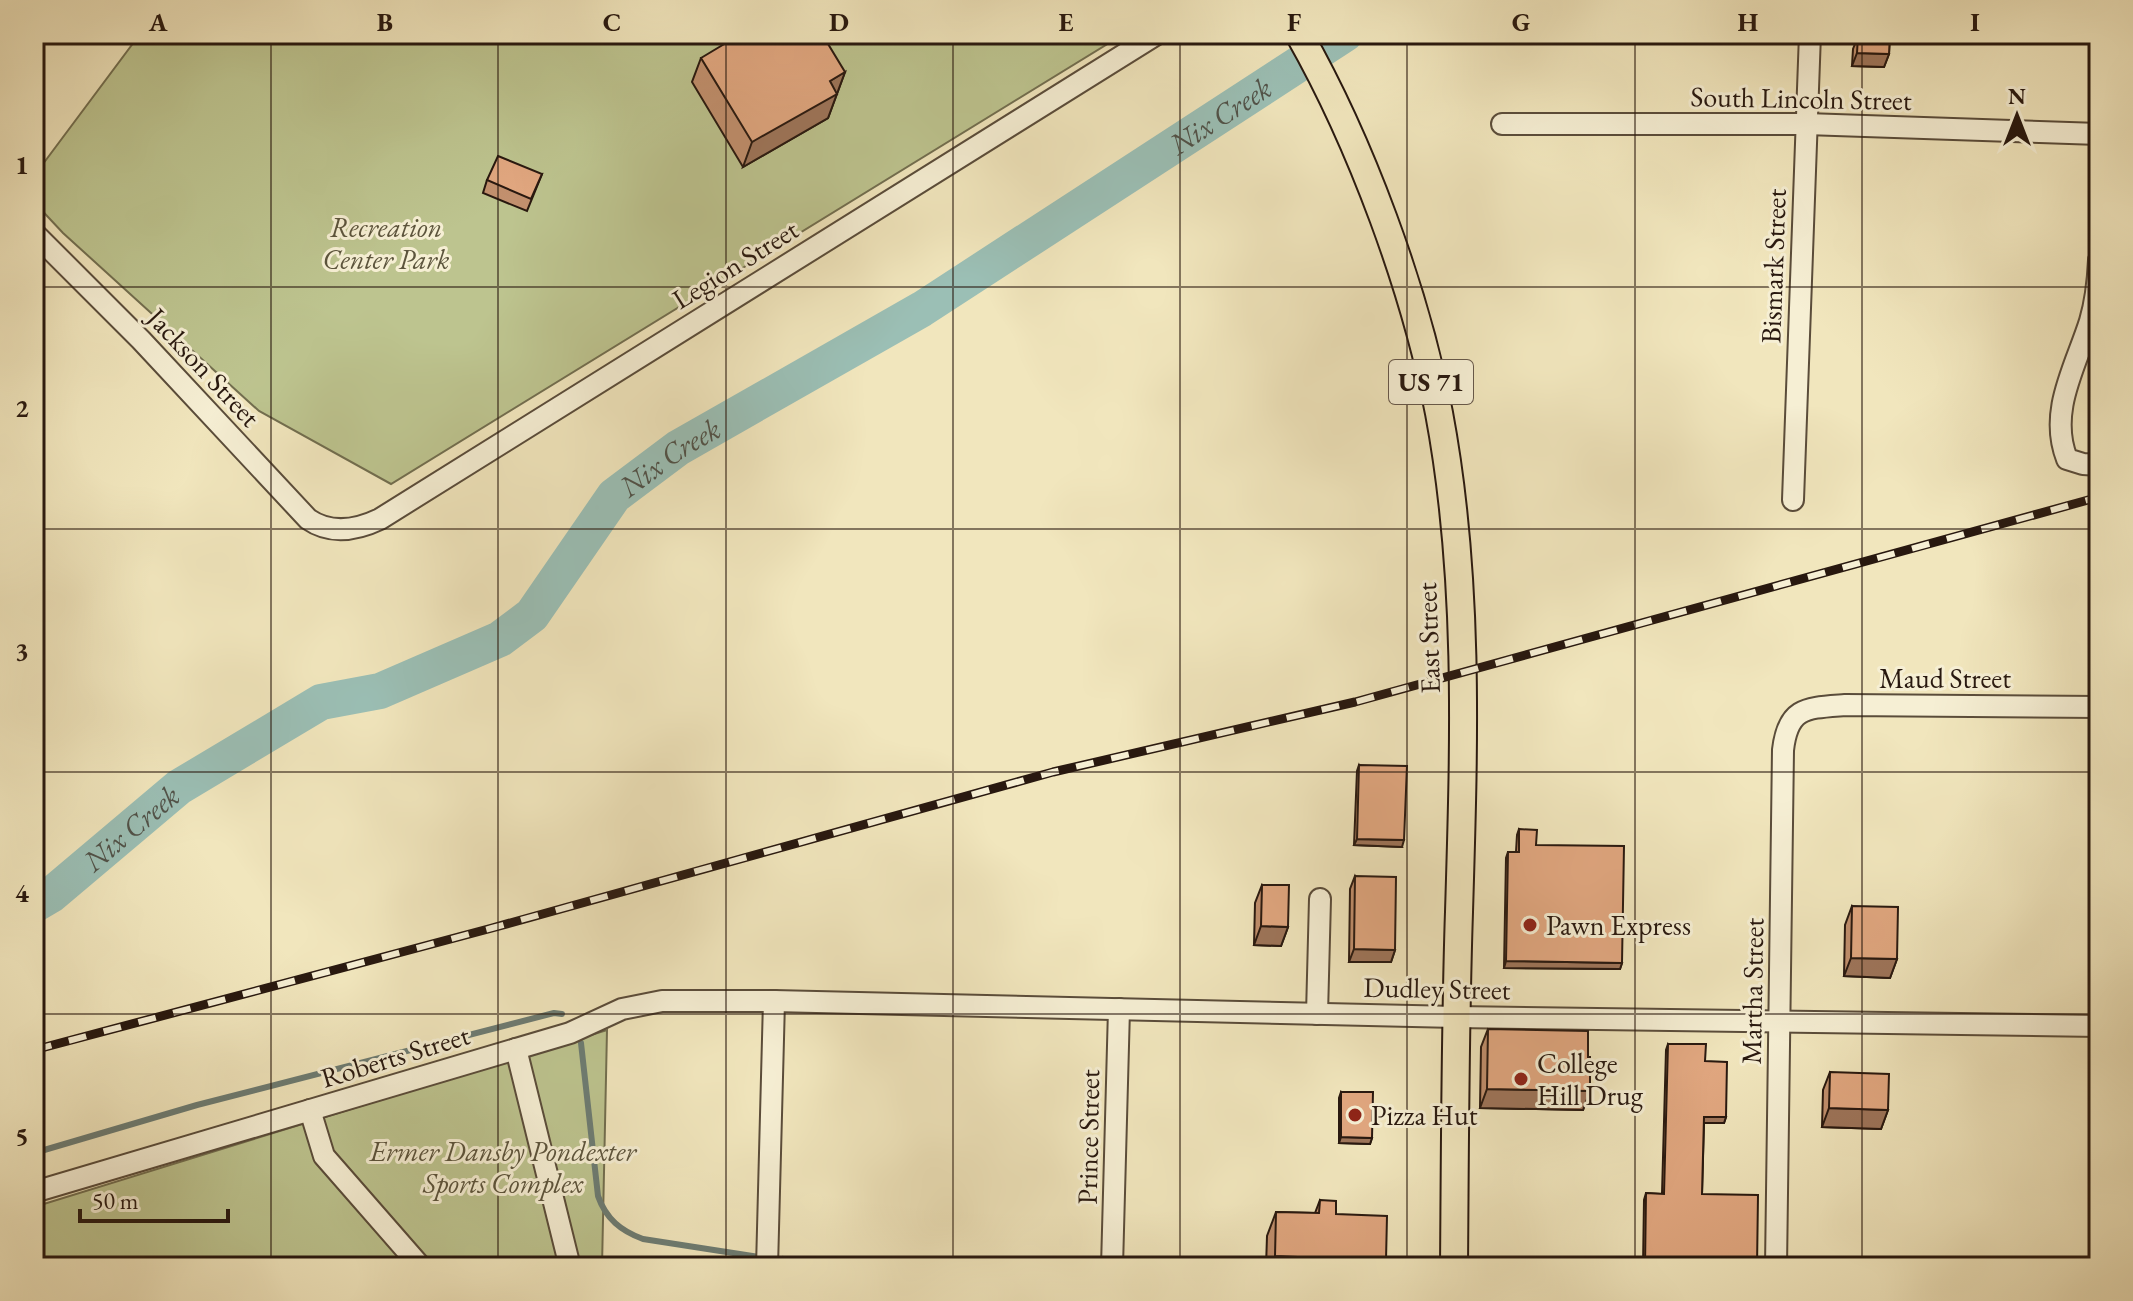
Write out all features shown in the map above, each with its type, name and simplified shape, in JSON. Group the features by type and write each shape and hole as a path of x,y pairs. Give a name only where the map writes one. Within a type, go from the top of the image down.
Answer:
{"main road":[{"name":"East Street","path":"1299,34 1341,116 1397,258 1439,412 1451,496 1463,646 1454,1267"}],"street":[{"name":"Legion Street","path":"338,529 359,527 380,519 1157,34"},
{"name":"Bismark Street","path":"1793,500 1810,34"},
{"name":"South Lincoln Street","path":"1502,124 1806,124 2099,134"},
{"name":"Jackson Street","path":"34,233 141,340 308,519 338,529"},
{"path":"2099,260 2098,289 2090,322 2066,382 2062,425 2067,459 2099,465"},
{"name":"Maud Street","path":"1793,717 1803,710 1845,705 2099,707"},
{"name":"Martha Street","path":"1776,1267 1783,750 1793,717"},
{"path":"1317,1014 1320,899"},
{"name":"Roberts Street","path":"34,1192 570,1033 622,1009 662,1001 774,1001"},
{"name":"Dudley Street","path":"774,1001 1456,1017 2099,1026"},
{"path":"767,1267 774,1001"},
{"name":"Prince Street","path":"1112,1267 1119,1009"},
{"path":"516,1049 570,1267"},
{"path":"310,1110 324,1156 421,1267"}],"green space":[{"name":"Recreation Center Park","path":"140,34 1122,35 391,484 259,411 63,233 34,202 34,176"},
{"name":"Ermer Dansby Pondexter Sports Complex","path":"607,1030 602,1267 34,1267 34,1207"}],"building":[{"path":"741,34 822,34 845,72 830,81 837,94 752,142 701,58"},
{"path":"1862,34 1890,34 1889,54 1857,53 1858,36 1862,37"},
{"path":"498,156 542,174 531,199 487,180"},
{"path":"1359,765 1407,766 1404,840 1357,839"},
{"path":"1519,829 1537,830 1536,845 1624,846 1622,963 1506,961 1508,852 1519,852"},
{"path":"1355,876 1396,877 1395,950 1354,949"},
{"path":"1262,885 1289,885 1288,927 1261,926"},
{"path":"1852,906 1898,907 1897,959 1851,958"},
{"path":"1488,1029 1588,1031 1590,1091 1487,1089"},
{"path":"1668,1044 1706,1044 1705,1061 1727,1062 1726,1117 1704,1117 1702,1194 1758,1195 1757,1267 1645,1267 1646,1193 1664,1194"},
{"path":"1830,1072 1889,1074 1888,1110 1829,1108"},
{"path":"1341,1092 1373,1092 1372,1138 1341,1137"},
{"path":"1320,1200 1336,1201 1336,1214 1387,1216 1386,1260 1335,1258 1335,1267 1319,1267 1320,1258 1275,1256 1276,1212 1319,1213"}],"waterway":[{"name":"Nix Creek","path":"34,905 51,895 179,787 321,702 380,691 500,639 532,615 614,496 678,448 922,309 1345,34"},
{"path":"34,1153 197,1105 554,1013 562,1014"},
{"path":"581,1043 598,1196 610,1218 621,1228 643,1239 759,1257"},
{"path":"783,1259 792,1267"}],"railway":[{"path":"34,1050 492,928 1053,772 1355,702 2099,497"}],"place":[{"name":"Pawn Express","path":"1530,925"},
{"name":"College Hill Drug","path":"1521,1079"},
{"name":"Pizza Hut","path":"1355,1115"}]}
